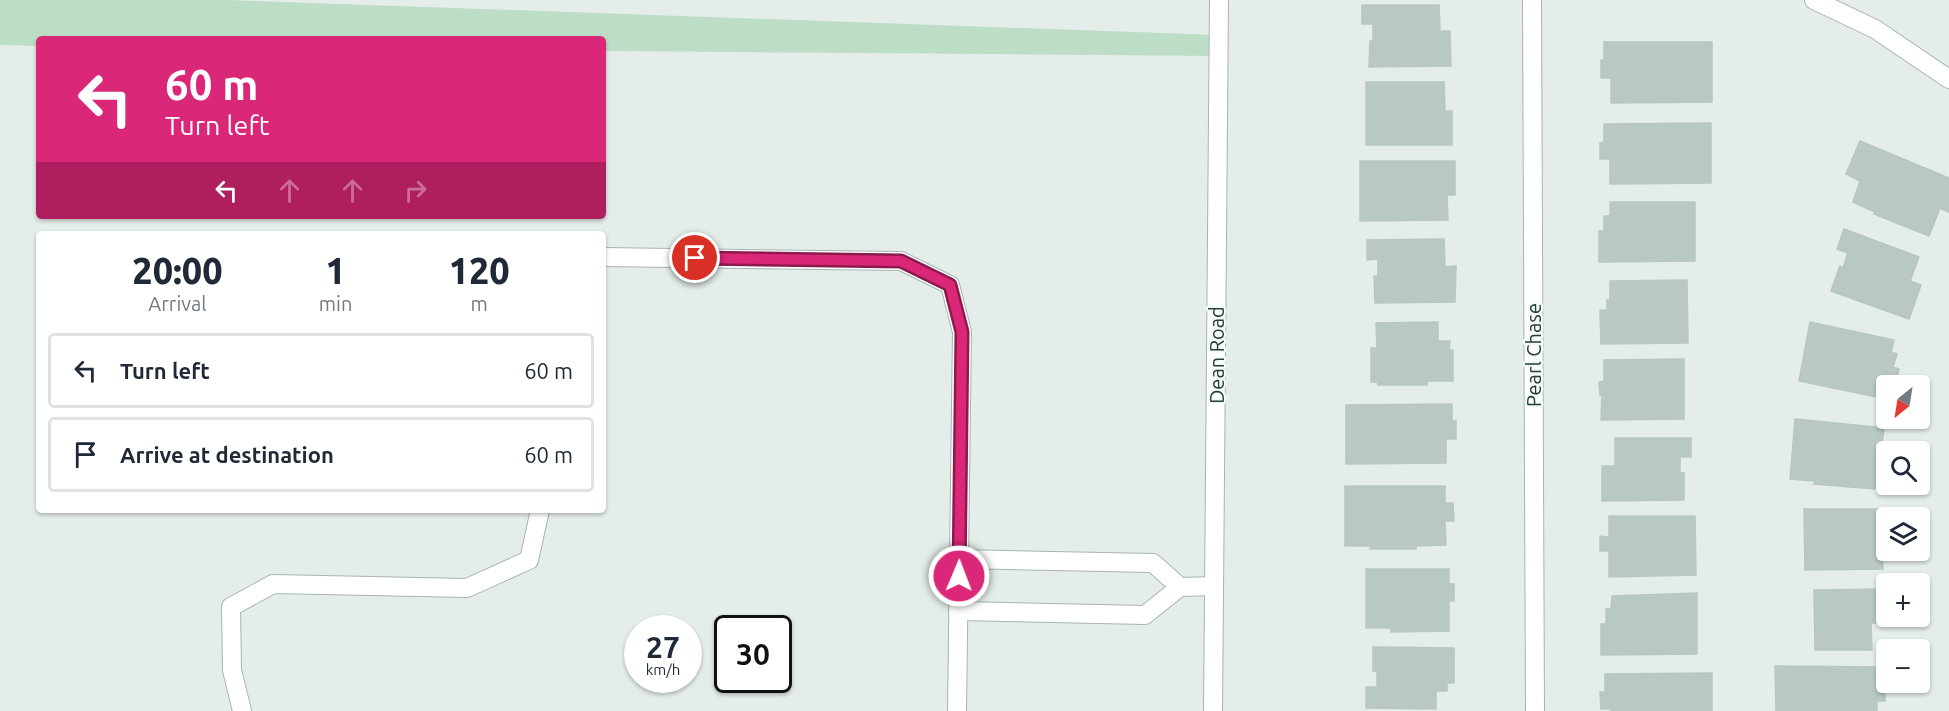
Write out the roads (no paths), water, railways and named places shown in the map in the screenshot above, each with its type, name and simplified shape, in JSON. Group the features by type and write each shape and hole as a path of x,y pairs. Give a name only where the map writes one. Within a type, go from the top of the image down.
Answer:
{"street":[{"name":"Dean Road","path":"1213,711 1219,0"},
{"name":"Pearl Chase","path":"1532,0 1535,711"},
{"path":"1814,0 1875,29 1949,79"},
{"path":"606,257 901,261 950,285 962,332 957,711"},
{"path":"242,711 232,670 231,607 273,584 467,588 529,560 539,513"},
{"path":"959,559 1153,563 1180,587"},
{"path":"958,611 1145,615 1180,587 1214,586"}]}
